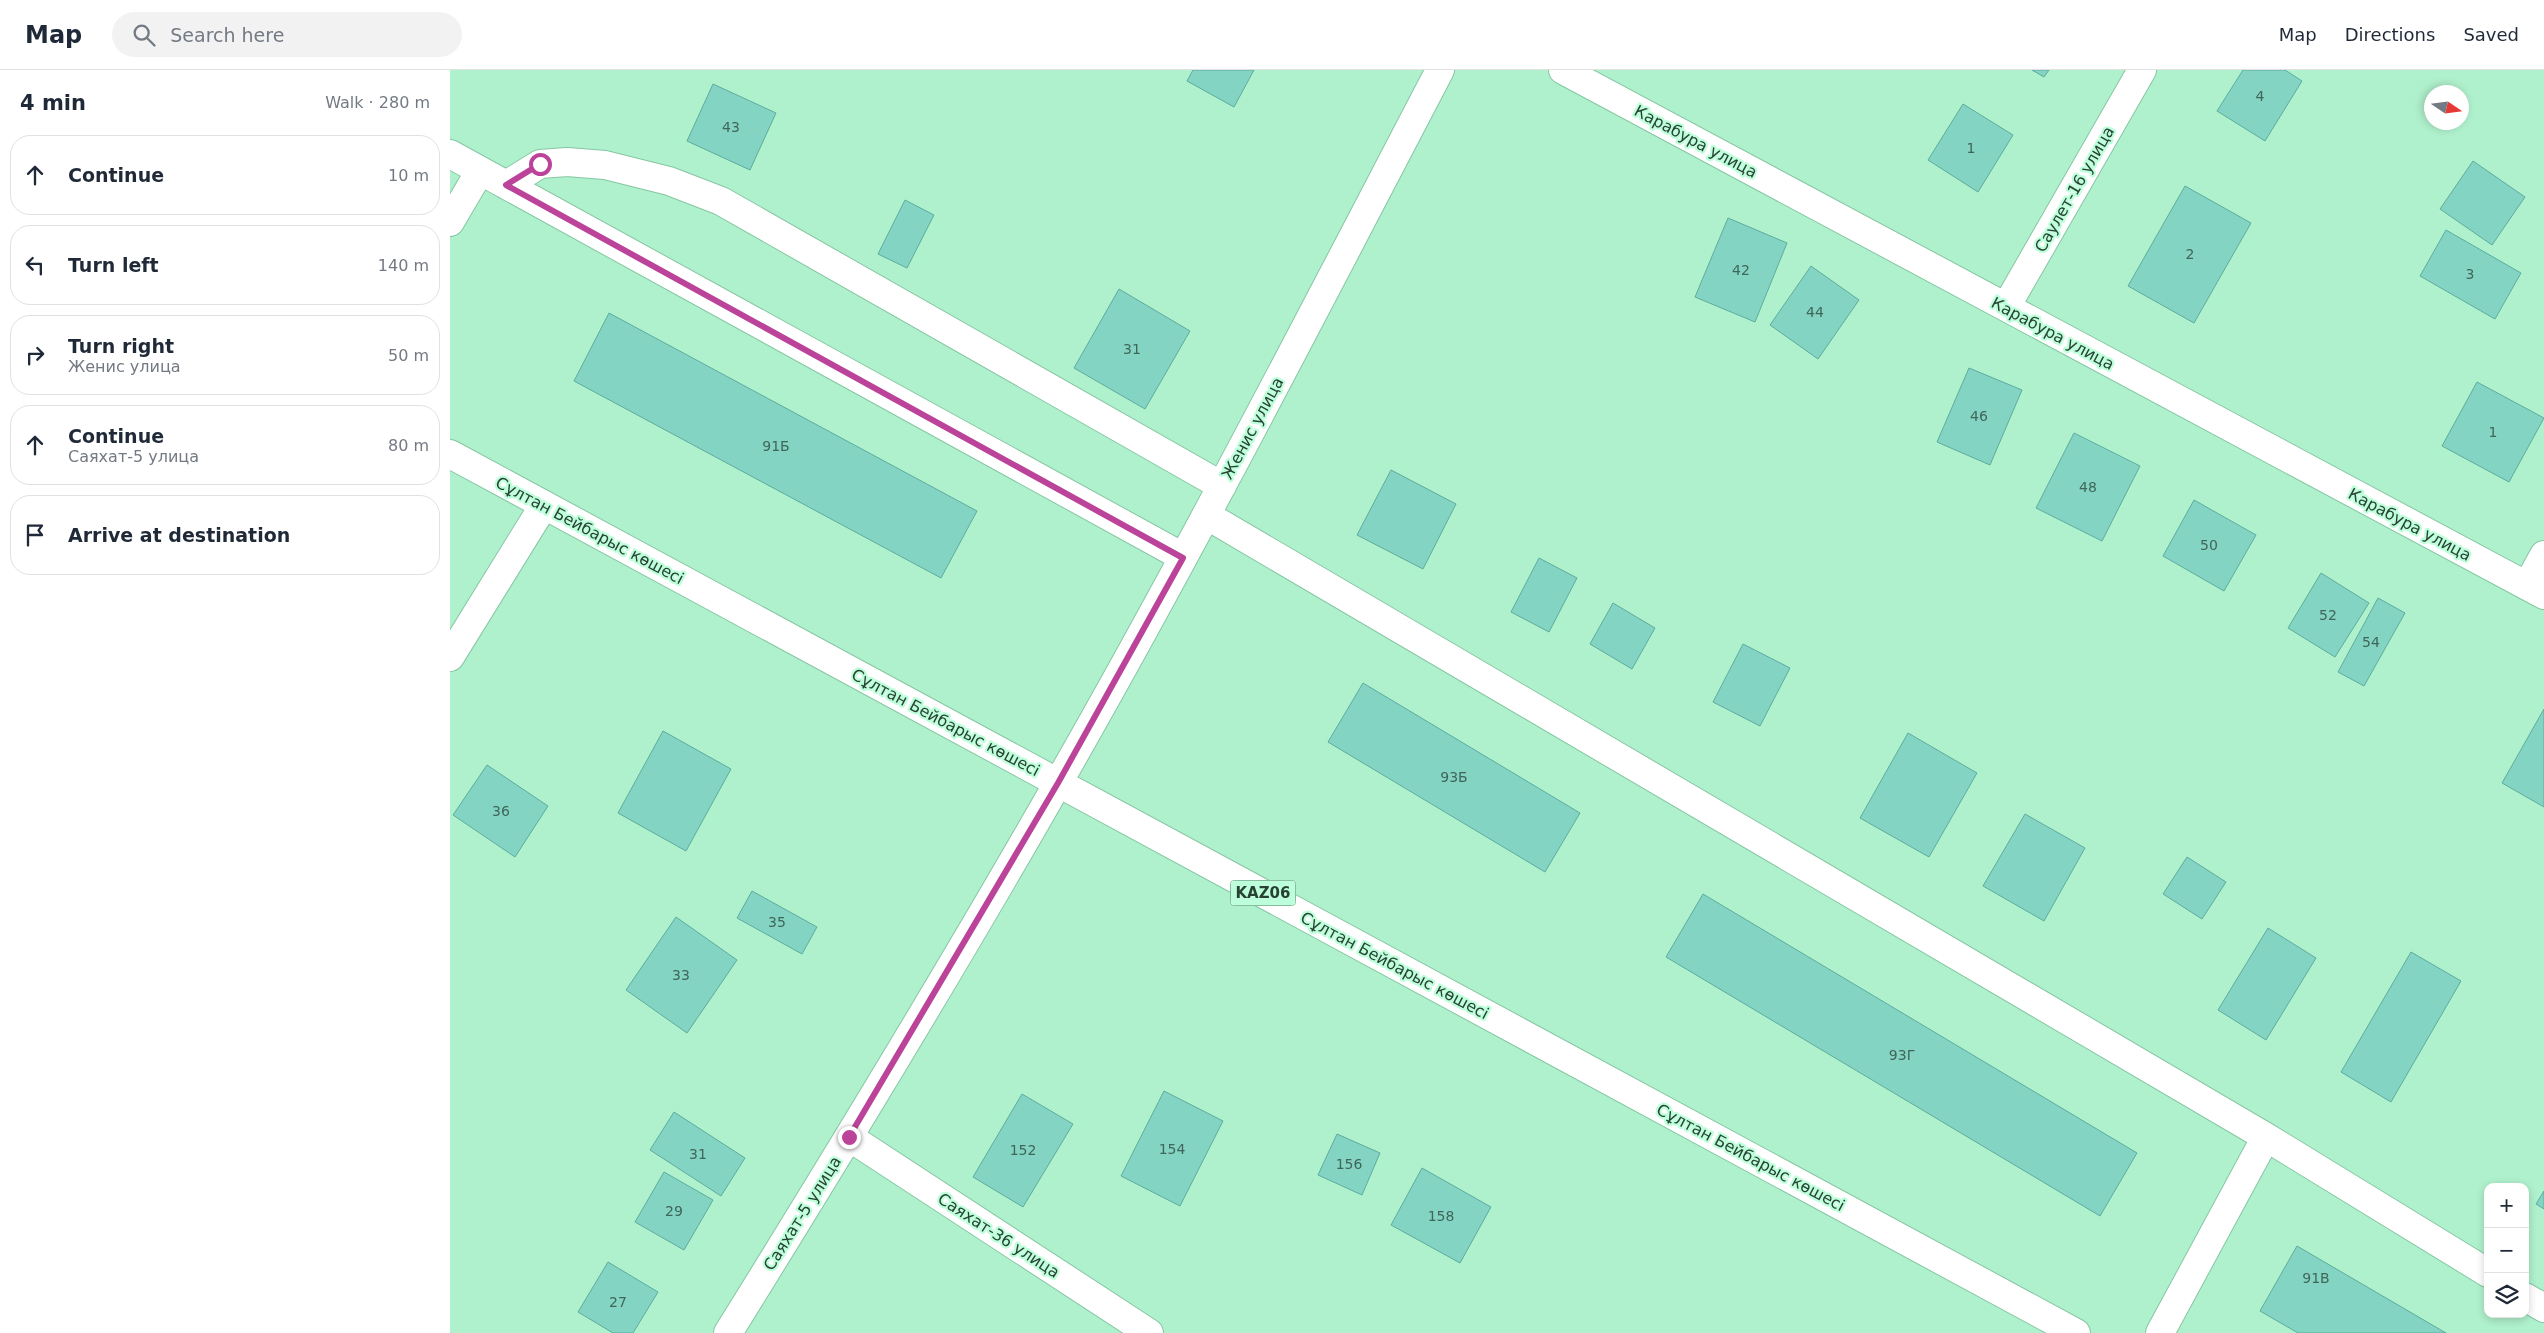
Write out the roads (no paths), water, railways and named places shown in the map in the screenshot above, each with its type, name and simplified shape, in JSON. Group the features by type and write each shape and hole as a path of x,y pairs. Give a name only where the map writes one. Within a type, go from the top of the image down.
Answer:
{"street":[{"name":"Женис улица","path":"1058,783 1222,486 1440,70"},
{"name":"Карабура улица","path":"1563,70 2535,591"},
{"name":"Саулет-16 улица","path":"2006,307 2142,70"},
{"path":"450,154 1183,558"},
{"path":"506,185 540,164 567,162 605,166 669,181 721,201 1222,486"},
{"path":"450,222 480,171"},
{"name":"Сұлтан Бейбарыс көшесі","path":"450,454 2076,1333"},
{"path":"450,657 544,504"},
{"path":"1206,515 2266,1137 2486,1273"},
{"path":"2535,591 2544,556"},
{"name":"Саяхат-5 улица","path":"728,1333 849,1137 1058,783"},
{"name":"Саяхат-36 улица","path":"849,1137 1149,1333"},
{"path":"2160,1333 2266,1137"},
{"path":"2529,1299 2544,1308"}]}
